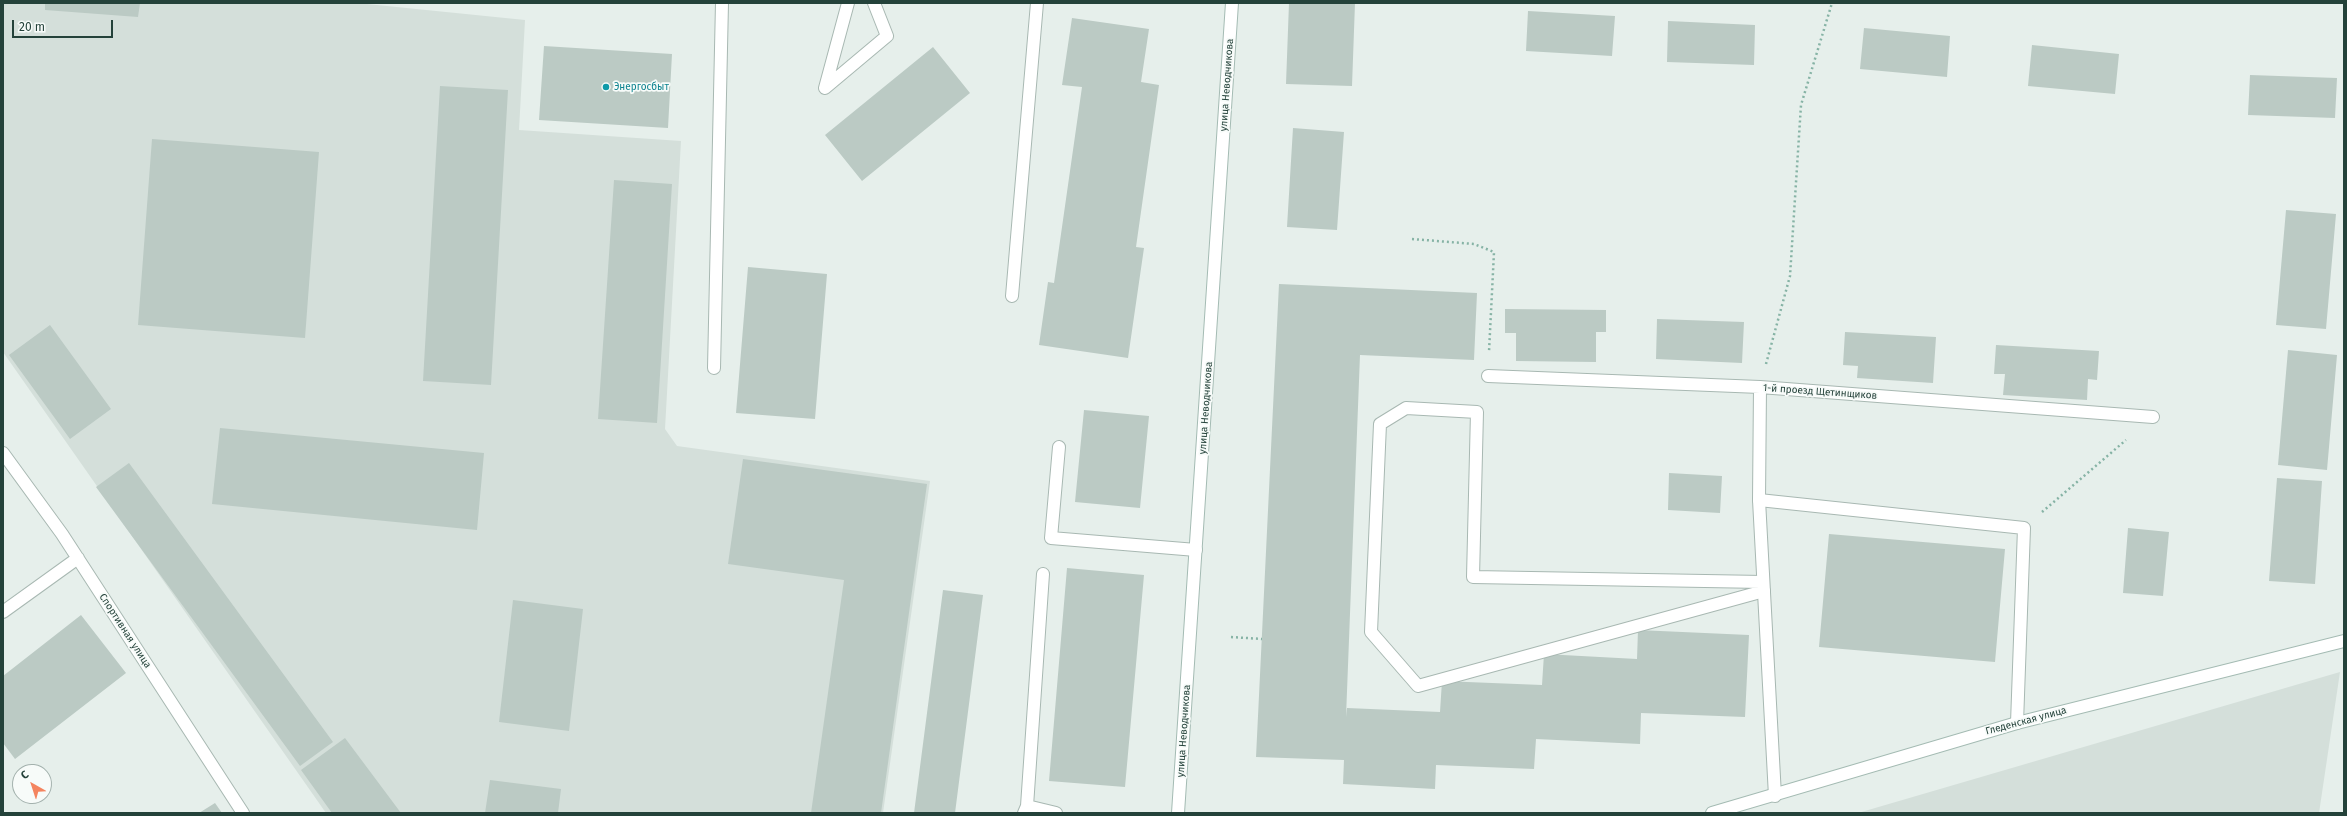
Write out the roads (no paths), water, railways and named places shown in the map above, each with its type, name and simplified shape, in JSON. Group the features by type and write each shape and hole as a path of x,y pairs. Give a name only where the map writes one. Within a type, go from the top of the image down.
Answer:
{"street":[{"path":"714,368 722,3"},
{"path":"848,3 825,88 887,36 874,3"},
{"path":"1012,296 1037,3"},
{"name":"улица Неводчикова","path":"1178,813 1232,3"},
{"name":"1-й проезд Щетинщиков","path":"1488,376 1760,387 2153,417"},
{"path":"1760,387 1759,500 1775,796"},
{"path":"1406,408 1477,412 1473,578 1764,586 1418,686 1371,632 1380,424 1406,408"},
{"path":"1059,447 1051,538 1196,550"},
{"name":"Спортивная улица","path":"3,453 78,558 243,813"},
{"path":"1759,500 2024,528 2017,723"},
{"path":"3,612 78,558"},
{"path":"1043,574 1025,809 1056,813"},
{"name":"Гледенская улица","path":"1712,813 1775,796 2017,723 2344,642"}],"place":[{"name":"Энергосбыт","path":"606,87"}]}
